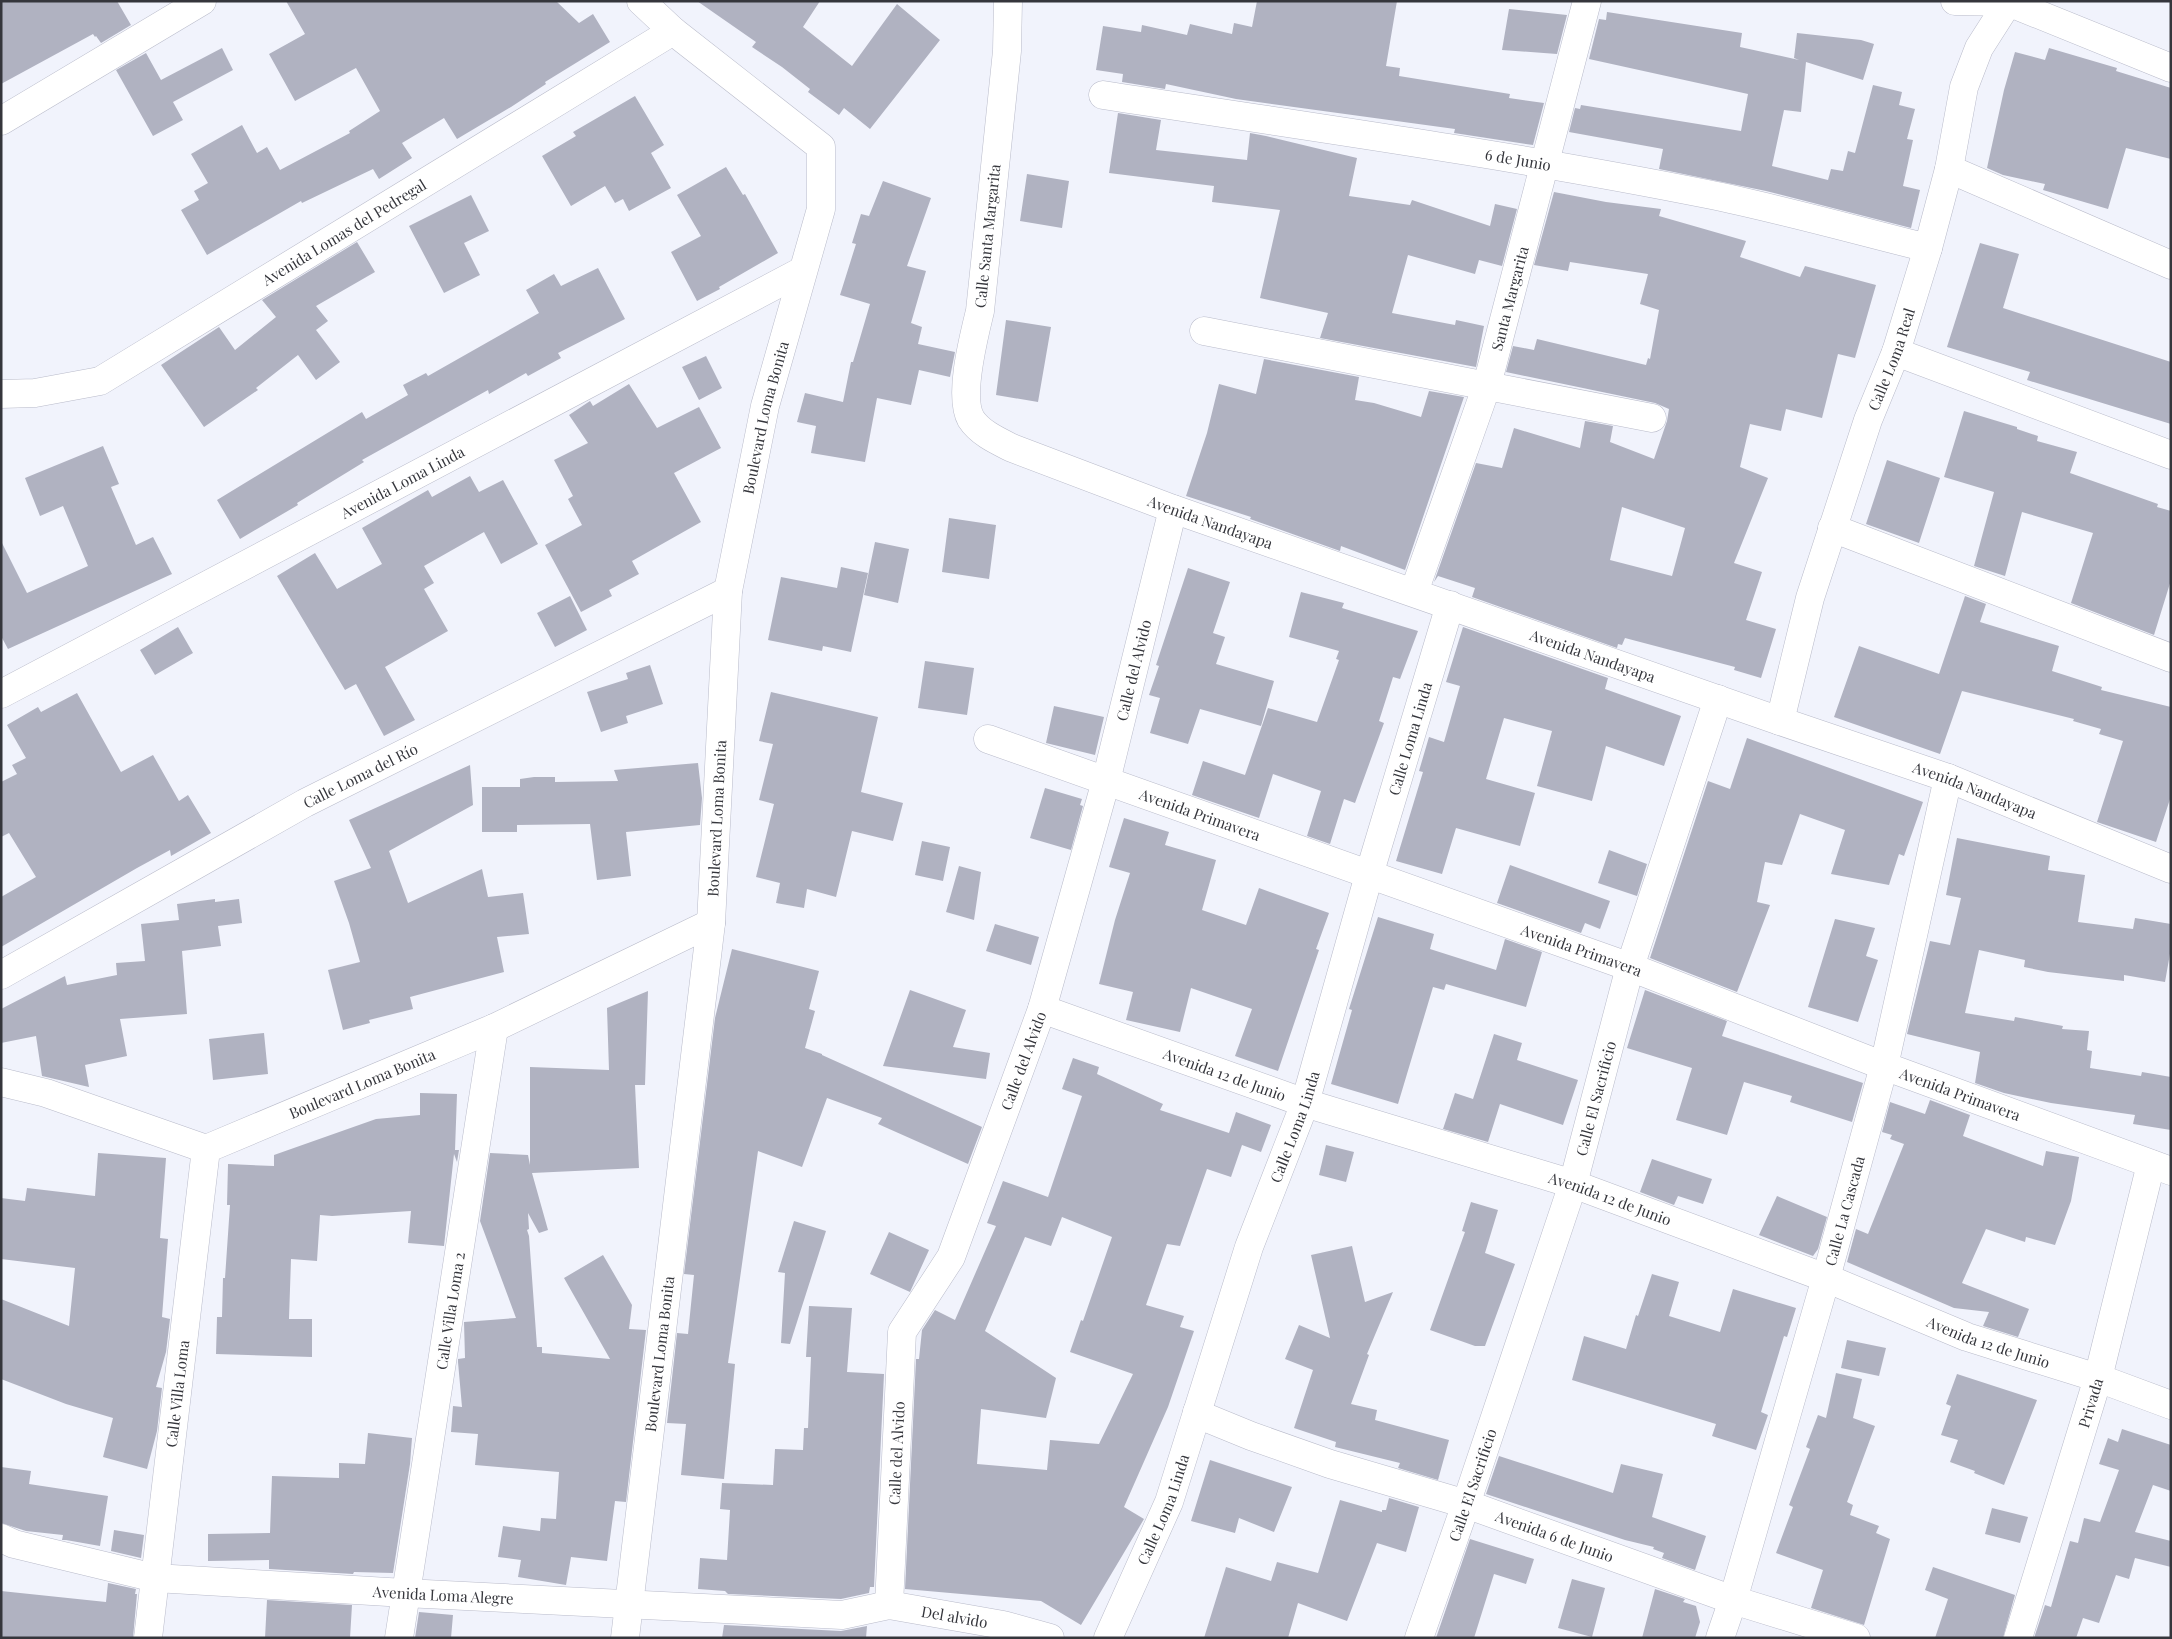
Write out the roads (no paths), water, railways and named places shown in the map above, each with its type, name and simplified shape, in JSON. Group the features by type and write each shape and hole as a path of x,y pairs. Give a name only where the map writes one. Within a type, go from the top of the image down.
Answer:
{"street":[{"path":"1,121 202,1"},
{"name":"Boulevard Loma Bonita","path":"625,1638 711,923 728,591 765,406 802,270 821,209 821,147 673,30 641,1"},
{"name":"Calle Santa Margarita","path":"1008,1 1006,51 980,311 971,349 967,377 967,396 971,418 988,436 1012,448"},
{"name":"Santa Margarita","path":"1414,592 1486,385 1546,164 1587,1"},
{"path":"1954,1 2008,2 2171,68"},
{"name":"Calle Loma Real","path":"1780,721 1810,598 1868,420 1896,352 1928,248 1949,169 1964,87 1979,48 2008,2"},
{"name":"Avenida Lomas del Pedregal","path":"1,394 35,393 100,381 673,30"},
{"name":"6 de Junio","path":"1103,95 1546,164 1710,194 1928,248"},
{"path":"1949,169 2171,266"},
{"name":"Avenida Loma Linda","path":"1,694 802,270"},
{"path":"1204,331 1652,418"},
{"path":"1896,352 2171,456"},
{"name":"Avenida Nandayapa","path":"1012,448 1173,508 1948,778 2171,869"},
{"name":"Calle del Alvido","path":"889,1605 902,1332 951,1257 1042,1009 1106,781 1173,508"},
{"path":"1832,528 2171,658"},
{"name":"Calle Loma del Río","path":"1,975 305,803 728,591"},
{"name":"Calle Loma Linda","path":"1108,1638 1169,1502 1249,1247 1305,1103 1368,875 1450,605"},
{"name":"Calle El Sacrificio","path":"1420,1638 1572,1184 1630,967 1718,699"},
{"name":"Avenida Primavera","path":"988,739 1630,967 1884,1066 2161,1168"},
{"name":"Calle La Cascada","path":"1720,1638 1733,1600 1826,1278 1884,1066 1948,778"},
{"name":"Boulevard Loma Bonita","path":"206,1149 494,1028 711,923"},
{"name":"Avenida 12 de Junio","path":"1042,1009 1305,1103 1572,1184 1826,1278 1968,1337 2098,1378 2171,1405"},
{"name":"Calle Villa Loma 2","path":"399,1638 494,1028"},
{"path":"1,1082 46,1093 206,1149"},
{"name":"Calle Villa Loma","path":"148,1638 206,1149"},
{"name":"Privada","path":"2018,1638 2161,1168"},
{"name":"Avenida 6 de Junio","path":"1197,1412 1207,1418 1260,1439 1330,1464 1466,1504 1733,1600 1856,1638"},
{"name":"Avenida Loma Alegre","path":"1,1538 14,1544 155,1578 629,1605 841,1626 889,1605"},
{"name":"Del alvido","path":"889,1605 1004,1625 1050,1638"}]}
